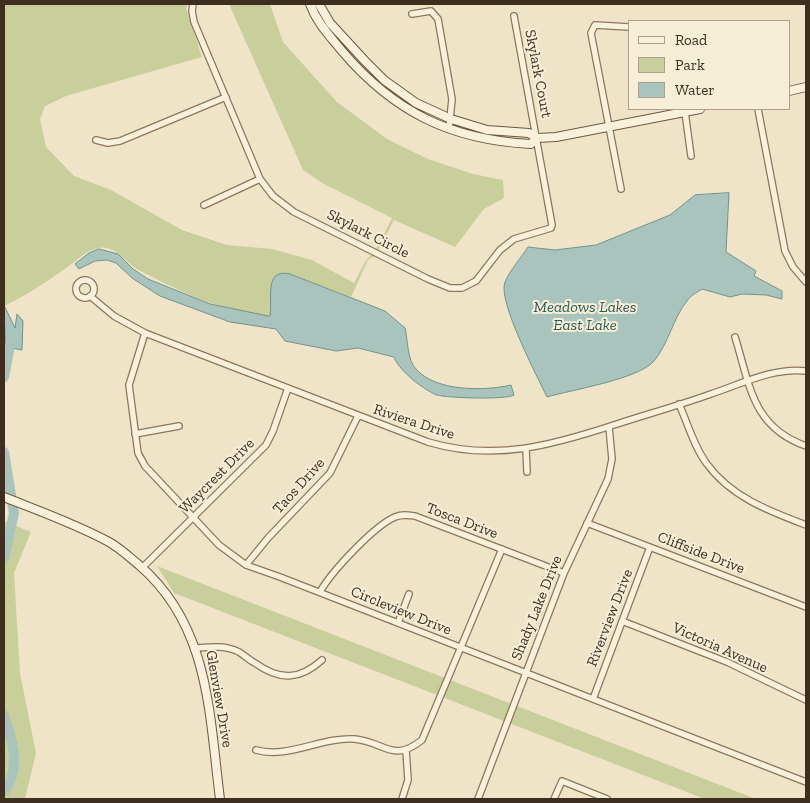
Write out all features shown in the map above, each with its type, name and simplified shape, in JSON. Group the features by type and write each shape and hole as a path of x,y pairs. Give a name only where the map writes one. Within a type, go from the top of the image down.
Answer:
{"street":[{"name":"Skylark Circle","path":"193,4 194,22 260,179 273,196 294,212 428,279 450,288 462,288 471,284 484,273 507,243 524,235 551,228 537,138"},
{"path":"310,4 316,19 325,30 378,87 410,111 449,129 498,142 530,144 537,138"},
{"path":"320,4 330,23 384,80 416,103 451,119 487,130 529,133 537,138 556,137 695,110"},
{"path":"412,14 431,11 438,19 452,99 449,129"},
{"name":"Skylark Court","path":"514,16 537,138"},
{"path":"620,189 592,30 595,25 628,27"},
{"path":"790,91 806,87"},
{"path":"96,140 108,143 120,141 226,97"},
{"path":"758,110 784,245 793,267 806,282"},
{"path":"685,112 691,156"},
{"path":"204,205 260,179"},
{"name":"Riviera Drive","path":"90,296 114,316 145,333 358,416 446,448 473,452 526,448 558,443 749,380 784,372 806,371"},
{"name":"Circleview Drive","path":"145,333 129,385 138,453 145,466 192,517 219,545 246,565 524,671 806,782"},
{"path":"735,337 758,408 765,419 786,438 806,446"},
{"name":"Waycrest Drive","path":"142,568 266,445 288,388"},
{"path":"680,404 697,447 706,463 720,478 759,507 806,525"},
{"name":"Taos Drive","path":"246,565 268,538 330,473 358,416"},
{"path":"135,434 179,426"},
{"name":"Shady Lake Drive","path":"478,799 524,671 564,573 602,495 611,467 609,427"},
{"path":"526,448 527,472"},
{"name":"Glenview Drive","path":"4,497 110,542 157,582 173,603 186,625 196,648 210,715 220,799"},
{"name":"Tosca Drive","path":"320,592 333,572 379,528 393,518 402,515 414,516 564,573"},
{"name":"Cliffside Drive","path":"587,523 806,608"},
{"name":"Riverview Drive","path":"593,699 650,547"},
{"path":"256,750 270,753 334,740 355,739 384,748 406,750 426,735 502,549"},
{"path":"398,623 409,594"},
{"name":"Victoria Avenue","path":"622,621 727,662 806,700"},
{"path":"196,648 231,649 256,665 288,676 307,672 322,660"},
{"path":"402,799 408,780 406,750"},
{"path":"554,799 559,784 562,781 607,799"}],"green space":[{"path":"4,4 188,4 186,8 202,57 66,96 45,106 40,119 46,147 74,176 111,190 182,230 227,245 272,249 312,260 354,283 365,262 377,248 392,218 324,184 303,170 229,4 270,4 283,42 337,102 387,139 428,159 473,174 503,180 504,198 484,209 455,247 394,220 375,256 368,260 351,297 290,274 270,296 270,316 235,311 201,300 137,269 115,251 104,247 89,251 36,288 4,306"},
{"path":"4,521 31,532 14,573 20,673 36,753 25,799 4,799"},
{"path":"157,566 756,799 705,799 174,593"}],"water":[{"name":"Meadows Lakes East Lake","path":"729,193 726,252 756,271 754,276 782,291 782,299 766,295 742,294 730,297 702,289 690,297 682,308 664,346 654,361 646,367 604,383 547,397 512,321 504,291 507,278 528,247 555,250 596,245 670,215 695,195"},
{"path":"99,249 118,254 133,269 148,279 210,304 268,316 270,316 271,309 271,287 273,280 282,273 290,274 385,311 405,328 408,350 413,365 425,377 448,386 461,388 475,389 511,385 514,395 500,398 476,398 437,395 412,379 401,368 394,357 358,348 336,351 285,341 276,329 230,322 160,296 132,278 116,263 107,260 95,261 79,269 75,264 89,253"},
{"path":"4,305 15,328 17,314 23,321 22,350 6,347"}],"waterway":[{"path":"4,377 12,335"},
{"path":"4,452 14,513 4,559"},
{"path":"4,715 14,754 13,773 4,792"}]}
